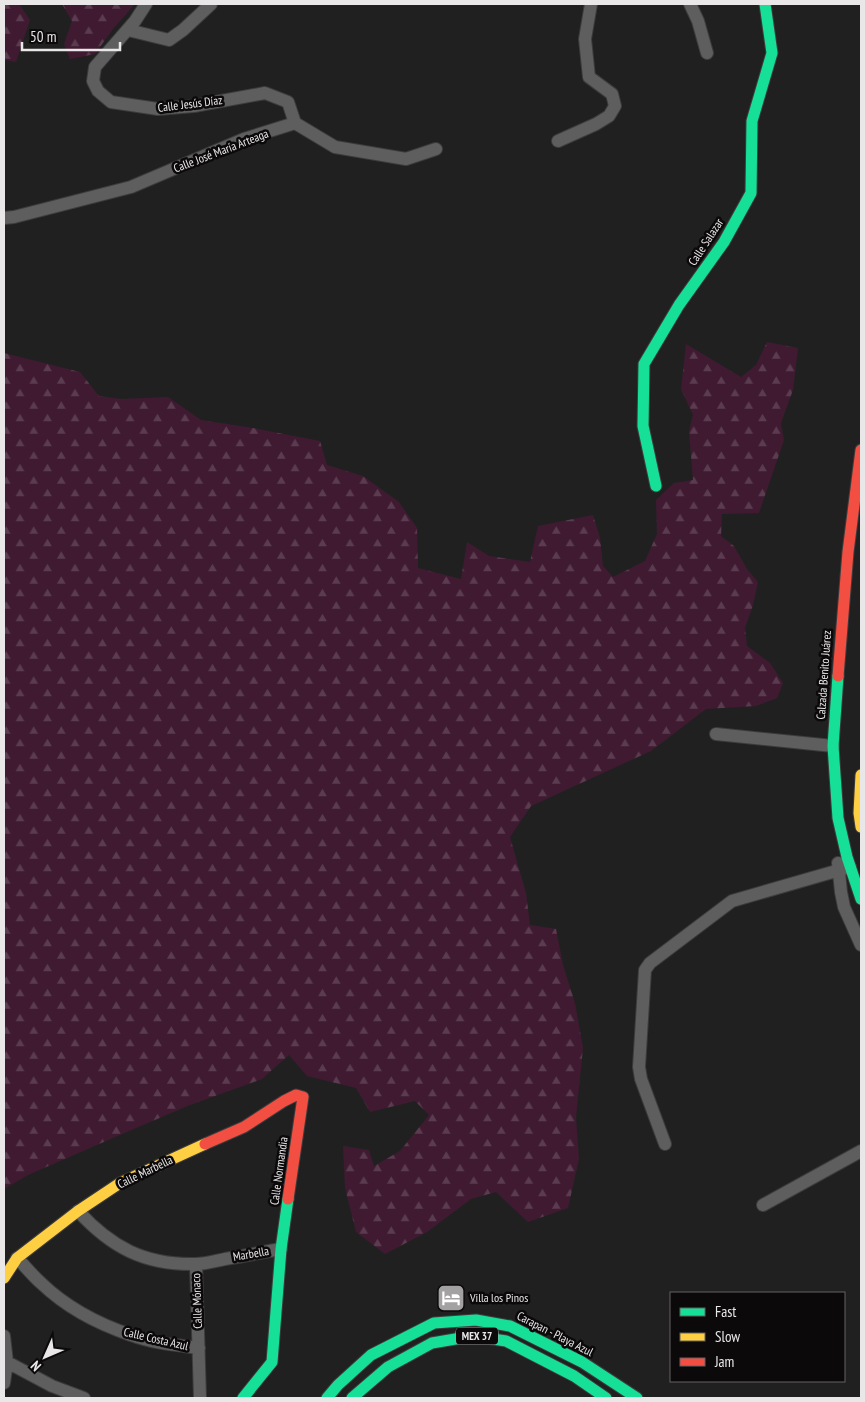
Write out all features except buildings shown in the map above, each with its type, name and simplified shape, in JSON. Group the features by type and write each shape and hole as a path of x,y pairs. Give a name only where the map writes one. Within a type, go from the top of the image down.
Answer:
{"street":[{"path":"146,4 128,30 169,40 183,30 211,4"},
{"path":"558,141 596,124 609,116 615,106 612,94 589,77 585,39 591,4"},
{"path":"690,4 698,21 707,53"},
{"name":"Calle Salazar","path":"656,486 643,426 644,364 679,305 724,242 751,193 752,121 772,54 765,4"},
{"name":"Calle Jesús Díaz","path":"128,30 95,67 93,81 98,91 111,102 158,110 194,106 265,93 288,102 295,123"},
{"path":"295,123 335,146 406,159 436,149"},
{"name":"Calle José María Arteaga","path":"4,218 131,187 244,139 295,123"},
{"name":"Calzada Benito Juárez","path":"838,818 833,746 848,552 861,450"},
{"path":"716,734 833,746"},
{"path":"861,775 859,813 861,828"},
{"path":"838,818 844,868 841,892 844,906 861,945"},
{"path":"844,868 861,899"},
{"path":"665,1144 640,1079 639,1067 645,970 650,962 732,901 844,868"},
{"name":"Calle Marbella","path":"4,1278 17,1258 78,1211 120,1183 244,1127 296,1095 303,1097"},
{"name":"Calle Normandia","path":"281,1249 303,1097"},
{"path":"763,1205 861,1151"},
{"name":"Marbella","path":"78,1211 93,1228 111,1242 146,1258 170,1263 196,1264 281,1249 272,1362 244,1398"},
{"name":"Calle Costa Azul","path":"17,1258 41,1284 68,1305 99,1323 131,1336 165,1344 199,1348"},
{"name":"Calle Mónaco","path":"196,1264 200,1398"},
{"name":"Carapan - Playa Azul","path":"327,1398 338,1385 371,1355 434,1323 476,1320 510,1326 582,1362 637,1398"},
{"path":"4,1336 7,1362 4,1383"},
{"name":"MEX 37","path":"352,1398 388,1368 432,1343 473,1336 506,1341 574,1376 606,1398"},
{"path":"7,1362 52,1386 84,1398"}],"green space":[{"path":"4,4 19,4 30,20 16,62 4,60"},
{"path":"62,4 135,4 113,29 95,54 70,59 64,44 72,21"},
{"path":"767,342 798,348 793,390 781,423 784,440 759,513 722,514 721,536 734,546 747,569 758,582 745,628 747,646 770,663 783,683 777,698 756,706 706,709 651,751 531,806 510,837 526,893 530,925 556,929 563,965 575,1003 583,1048 576,1117 579,1159 568,1208 528,1222 496,1192 471,1199 427,1232 385,1254 356,1232 345,1188 343,1146 369,1150 374,1166 400,1151 429,1115 415,1101 370,1112 356,1088 307,1076 289,1055 262,1079 190,1105 129,1131 28,1175 4,1189 4,353 80,372 99,396 121,399 168,397 201,420 320,441 327,465 363,476 399,502 417,528 418,568 461,579 467,542 489,556 530,562 538,526 593,515 600,538 603,566 613,577 645,561 657,534 656,500 674,483 693,480 689,431 693,415 681,389 686,344 741,377 756,365"}],"traffic: fast":[{"path":"656,486 643,426 644,364 679,305 724,242 751,193 752,121 772,53 765,4"},
{"path":"838,676 833,746 838,818 847,857 861,899"},
{"path":"243,1398 272,1362 281,1249 288,1199"},
{"path":"327,1398 338,1385 371,1355 434,1323 476,1320 510,1326 582,1362 637,1398"},
{"path":"352,1398 388,1367 432,1343 473,1336 506,1341 574,1376 606,1398"}],"traffic: slow":[{"path":"861,775 859,813 861,827"},
{"path":"4,1278 17,1258 78,1211 120,1183 205,1144"}],"traffic: jam":[{"path":"838,676 848,552 861,450"},
{"path":"205,1144 244,1127 296,1095 303,1097 288,1199"}],"place":[{"name":"Villa los Pinos","path":"451,1298"}]}
